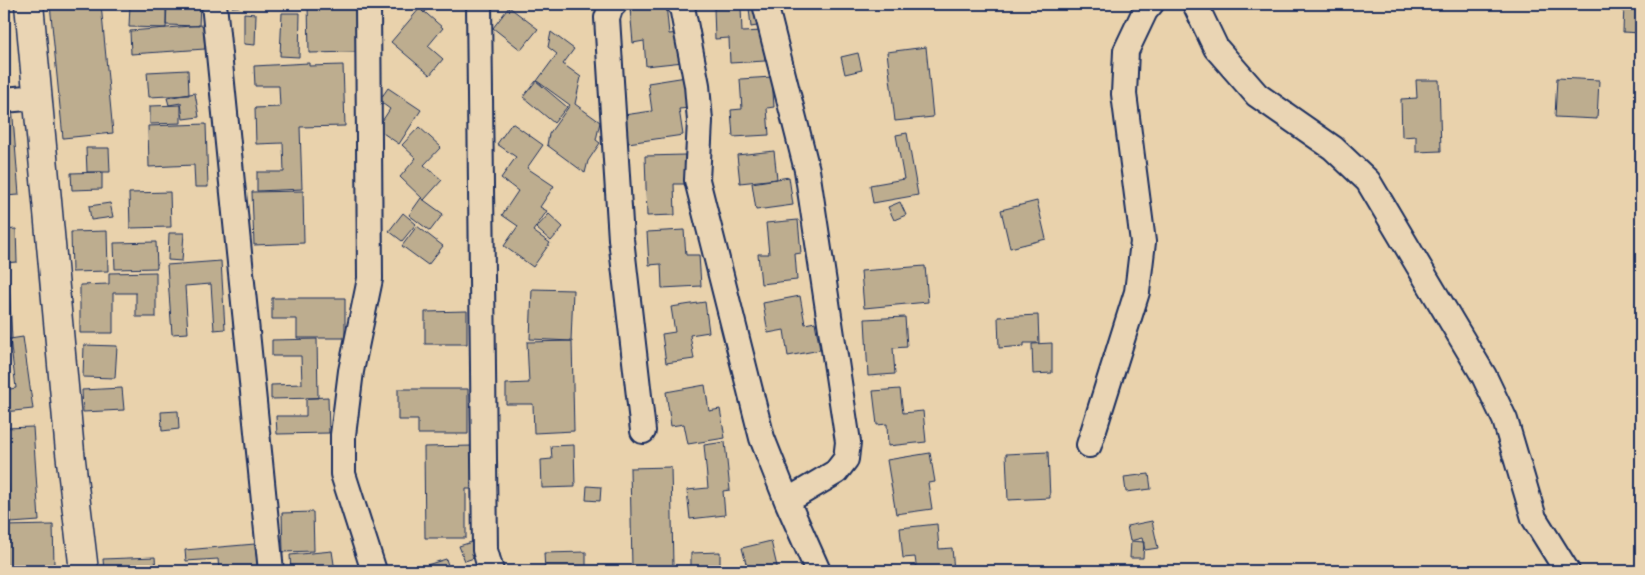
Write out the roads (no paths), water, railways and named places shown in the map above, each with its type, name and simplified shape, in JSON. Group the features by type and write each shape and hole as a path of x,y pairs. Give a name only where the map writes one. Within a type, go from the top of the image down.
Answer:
{"main road":[{"path":"28,4 70,452 84,571"}],"street":[{"path":"214,4 271,571"},
{"path":"368,4 370,279 351,371 344,435 344,474 374,571"},
{"path":"479,4 485,550 491,571"},
{"path":"614,4 611,6 607,18 621,239 643,432"},
{"path":"679,4 682,7 697,85 700,121 697,180 762,438 818,571"},
{"path":"765,4 807,170 848,442 846,459 836,472 787,501"},
{"path":"1089,444 1138,292 1143,242 1124,94 1126,51 1145,11 1151,4"},
{"path":"1196,4 1216,48 1257,95 1333,148 1368,181 1484,376 1505,420 1534,518 1566,571"},
{"path":"4,100 38,97"}]}
